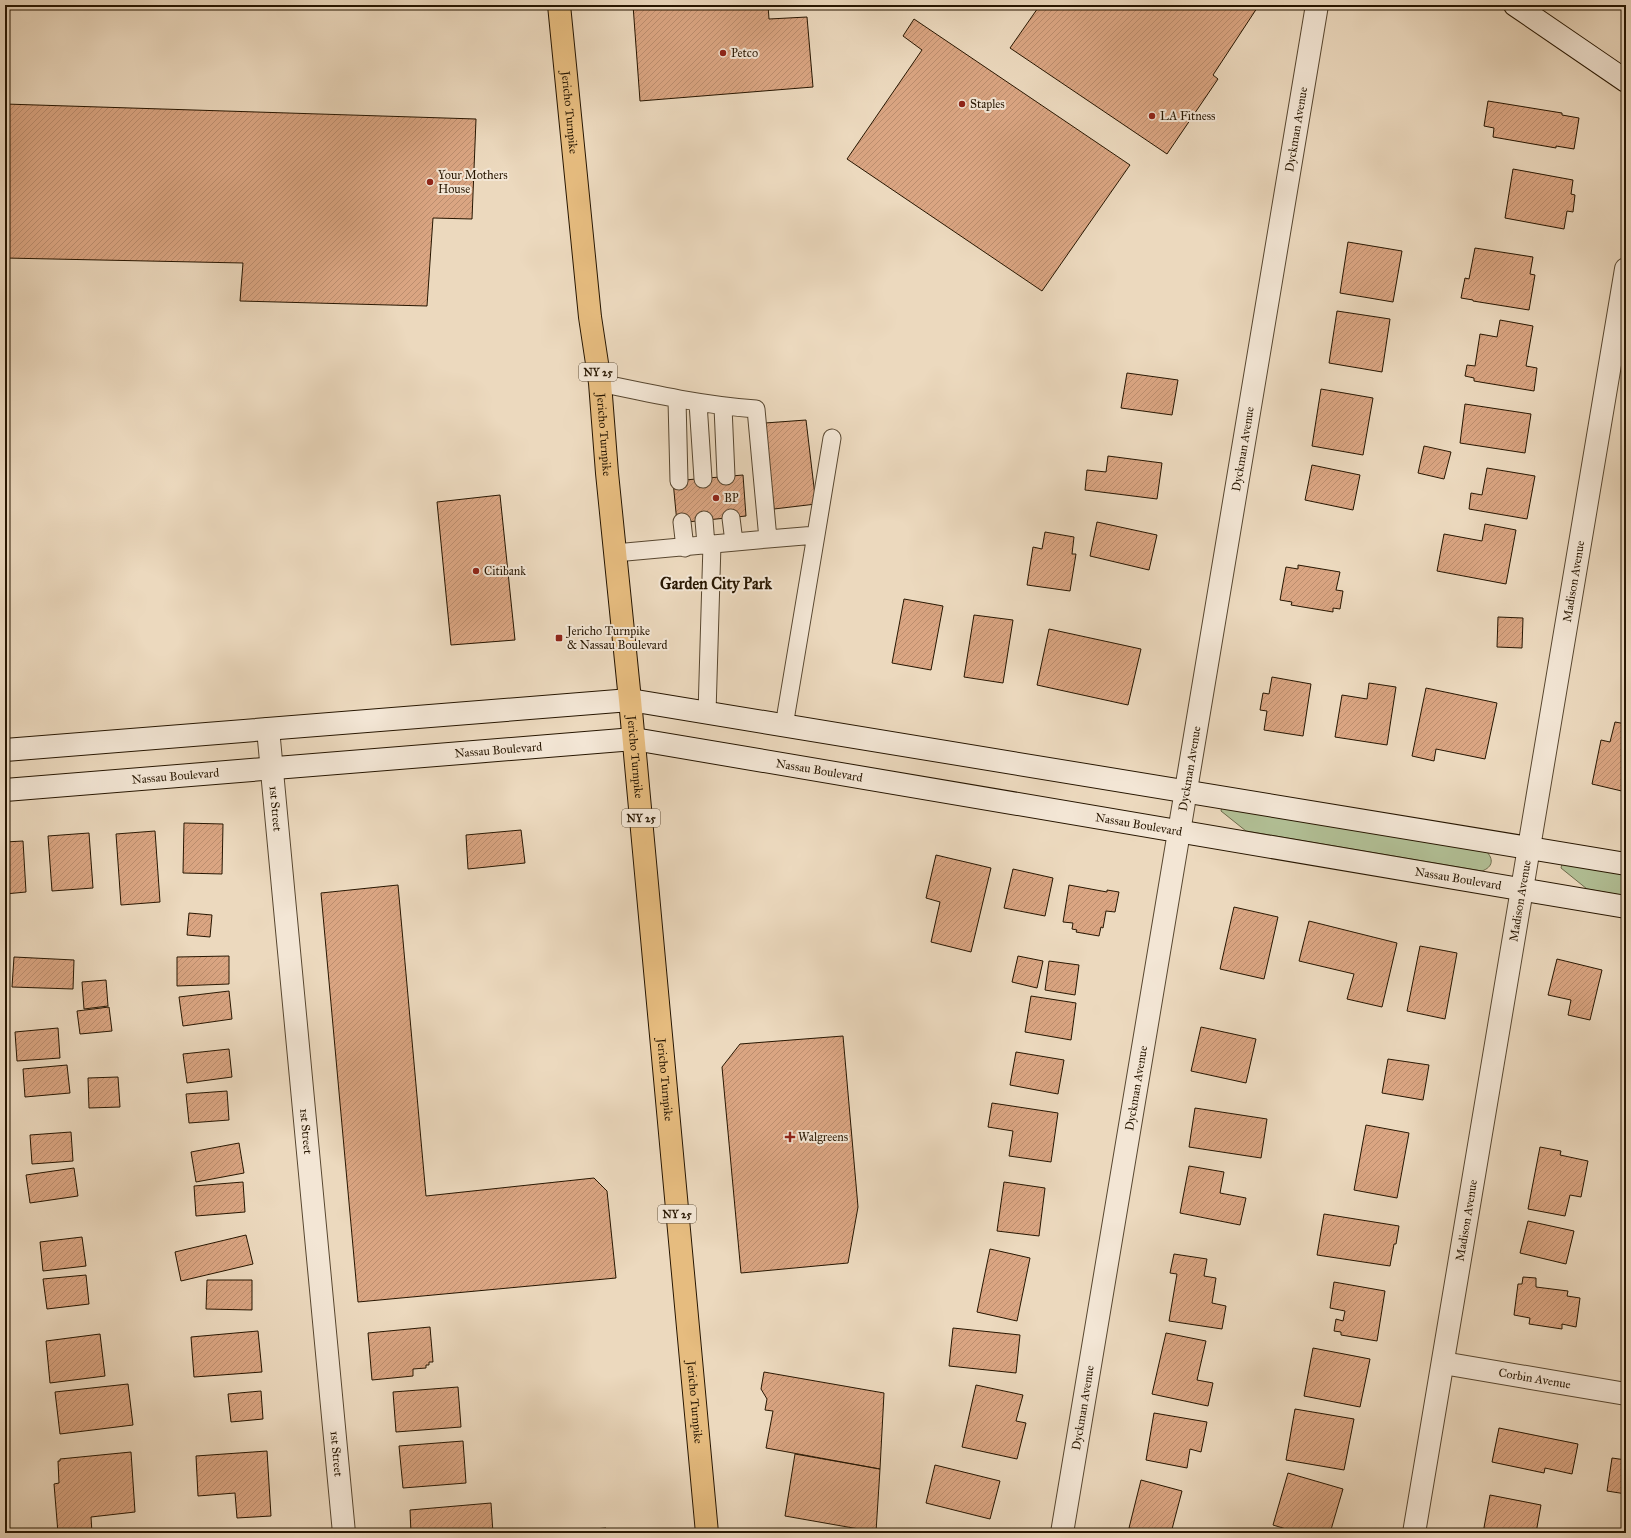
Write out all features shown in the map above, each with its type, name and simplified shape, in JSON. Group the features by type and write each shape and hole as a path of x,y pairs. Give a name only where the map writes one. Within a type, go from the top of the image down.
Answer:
{"main road":[{"name":"Jericho Turnpike","path":"559,5 590,317 600,383 707,1533"}],"street":[{"name":"Dyckman Avenue","path":"1062,1533 1317,5"},
{"path":"1515,5 1626,81"},
{"name":"Madison Avenue","path":"1414,1533 1626,269"},
{"path":"5,750 630,700 1626,864"},
{"name":"1st Street","path":"268,729 344,1533"},
{"name":"Nassau Boulevard","path":"5,790 634,739 1626,907"},
{"name":"Corbin Avenue","path":"1443,1362 1626,1394"}],"lane":[{"path":"600,383 677,400 723,407 756,409 768,539"},
{"path":"677,400 679,481"},
{"path":"698,403 703,479"},
{"path":"723,407 726,476"},
{"path":"784,726 832,438"},
{"path":"731,518 734,542"},
{"path":"704,520 709,544 707,713"},
{"path":"682,522 685,548"},
{"path":"615,553 685,548 709,544 816,535"}],"green space":[{"path":"1222,806 1486,851 1489,854 1491,862 1486,869 1482,871 1246,831 1221,811"},
{"path":"1562,864 1626,875 1626,896 1587,889 1561,868"}],"building":[{"name":"Petco","path":"633,5 768,5 769,19 807,17 813,87 640,101"},
{"name":"LA Fitness","path":"1040,5 1259,5 1213,75 1218,79 1167,154 1010,48"},
{"name":"Staples","path":"914,19 1130,165 1042,291 847,159 922,50 903,36"},
{"path":"1488,101 1562,113 1562,115 1579,118 1574,149 1556,146 1556,148 1493,137 1494,128 1484,126"},
{"path":"5,104 476,119 472,219 433,218 427,306 240,301 243,263 5,258"},
{"path":"1513,169 1573,180 1571,194 1575,195 1573,212 1567,211 1564,229 1505,218"},
{"path":"1348,242 1402,251 1393,302 1340,293"},
{"path":"1475,248 1533,257 1530,274 1535,275 1529,310 1461,298 1465,278 1469,279"},
{"path":"1337,311 1390,319 1382,372 1329,363"},
{"path":"1500,320 1533,326 1526,366 1537,368 1534,391 1474,381 1474,378 1465,376 1467,365 1475,366 1480,334 1497,337"},
{"path":"1127,373 1178,380 1172,415 1121,408"},
{"path":"1321,389 1373,398 1363,455 1312,446"},
{"path":"1465,404 1531,414 1525,453 1460,443"},
{"path":"806,420 816,504 774,509 765,423"},
{"path":"1424,446 1451,452 1444,479 1418,473"},
{"path":"1108,456 1162,463 1157,499 1085,490 1087,470 1106,472"},
{"path":"1312,465 1360,475 1353,510 1305,500"},
{"path":"1487,468 1535,476 1527,519 1469,509 1471,493 1482,495"},
{"path":"743,475 746,516 677,523 673,481"},
{"name":"Citibank","path":"500,495 515,640 451,645 437,502"},
{"path":"1097,522 1157,535 1149,570 1090,556"},
{"path":"1485,524 1516,530 1506,584 1437,571 1444,534 1482,541"},
{"path":"1045,532 1074,537 1072,554 1076,554 1070,591 1027,585 1033,547 1042,549"},
{"path":"1298,565 1340,572 1336,590 1343,591 1340,609 1333,608 1333,612 1291,605 1292,602 1280,600 1286,567 1298,569"},
{"path":"904,599 943,606 931,670 892,663"},
{"path":"974,615 1013,620 1003,683 964,677"},
{"path":"1498,617 1523,618 1522,648 1497,647"},
{"path":"1049,629 1141,649 1128,705 1037,685"},
{"path":"1272,677 1311,684 1303,736 1264,730 1267,711 1260,710 1263,693 1269,694"},
{"path":"1369,683 1396,687 1387,745 1335,737 1342,695 1367,699"},
{"path":"1426,688 1497,703 1485,759 1436,749 1434,761 1412,756"},
{"path":"1615,722 1626,724 1626,792 1592,784 1601,740 1610,742"},
{"path":"184,823 223,824 222,874 183,873"},
{"path":"521,830 525,863 468,869 466,835"},
{"path":"155,831 160,902 121,905 116,834"},
{"path":"89,833 93,888 52,891 48,836"},
{"path":"23,841 26,892 5,894 5,842"},
{"path":"936,855 991,868 971,952 931,942 940,902 926,898"},
{"path":"1013,869 1053,878 1045,916 1004,908"},
{"path":"398,885 426,1196 594,1178 607,1191 616,1278 358,1302 321,893"},
{"path":"1069,885 1107,892 1107,890 1119,892 1115,912 1106,911 1103,928 1101,927 1099,936 1076,932 1077,930 1072,929 1073,923 1063,922"},
{"path":"1234,907 1278,917 1264,979 1220,969"},
{"path":"189,913 212,915 210,937 187,935"},
{"path":"1309,921 1397,943 1382,1007 1347,999 1354,974 1299,961"},
{"path":"1420,946 1457,953 1445,1019 1407,1011"},
{"path":"229,956 229,984 177,986 177,957"},
{"path":"1018,956 1043,961 1037,988 1012,982"},
{"path":"14,957 74,960 73,989 12,987"},
{"path":"1557,959 1602,970 1590,1020 1568,1015 1571,1000 1548,995"},
{"path":"1049,961 1079,965 1075,995 1045,990"},
{"path":"106,980 108,1006 84,1009 82,982"},
{"path":"229,991 232,1019 183,1026 179,997"},
{"path":"1031,996 1076,1003 1071,1040 1025,1032"},
{"path":"109,1007 112,1031 80,1034 77,1011"},
{"path":"1201,1027 1256,1039 1246,1083 1191,1071"},
{"path":"58,1028 60,1058 17,1061 15,1032"},
{"name":"Walgreens","path":"843,1036 858,1207 848,1263 741,1273 722,1067 740,1044"},
{"path":"229,1049 232,1077 187,1083 183,1054"},
{"path":"1016,1052 1064,1060 1058,1094 1010,1085"},
{"path":"1388,1059 1429,1065 1423,1100 1382,1093"},
{"path":"67,1065 70,1093 25,1097 23,1069"},
{"path":"118,1077 120,1107 89,1108 88,1078"},
{"path":"227,1091 229,1120 189,1123 186,1094"},
{"path":"992,1103 1058,1113 1051,1162 1009,1156 1013,1131 988,1127"},
{"path":"1195,1108 1267,1119 1261,1158 1189,1147"},
{"path":"1366,1125 1409,1133 1397,1198 1354,1190"},
{"path":"71,1132 73,1161 32,1164 30,1135"},
{"path":"239,1143 244,1173 196,1182 191,1152"},
{"path":"1540,1147 1561,1151 1560,1155 1588,1161 1581,1197 1570,1195 1565,1216 1528,1209"},
{"path":"1189,1166 1224,1172 1220,1193 1246,1198 1240,1225 1180,1213"},
{"path":"74,1168 78,1196 30,1203 26,1175"},
{"path":"243,1182 245,1212 196,1216 194,1186"},
{"path":"1004,1182 1045,1188 1039,1236 997,1231"},
{"path":"1324,1214 1399,1226 1390,1266 1317,1255"},
{"path":"1528,1221 1574,1231 1566,1264 1520,1253"},
{"path":"246,1235 253,1264 181,1281 175,1252"},
{"path":"82,1237 86,1266 43,1271 40,1242"},
{"path":"990,1249 1030,1258 1017,1321 977,1312"},
{"path":"1174,1254 1207,1259 1204,1276 1216,1278 1212,1303 1226,1306 1222,1329 1169,1321 1177,1274 1170,1273"},
{"path":"86,1275 89,1304 47,1309 43,1279"},
{"path":"1523,1277 1536,1278 1536,1287 1568,1291 1567,1296 1580,1298 1576,1327 1562,1324 1562,1329 1529,1324 1530,1318 1514,1315 1518,1284 1522,1284"},
{"path":"207,1280 252,1280 252,1310 206,1309"},
{"path":"1334,1282 1385,1291 1377,1341 1341,1335 1341,1332 1334,1331 1336,1319 1343,1321 1345,1311 1330,1308"},
{"path":"430,1327 433,1362 429,1362 429,1365 426,1365 426,1368 413,1369 413,1376 372,1380 368,1333"},
{"path":"953,1328 1020,1335 1016,1373 949,1366"},
{"path":"258,1331 262,1372 194,1377 191,1337"},
{"path":"1166,1333 1206,1341 1197,1380 1213,1383 1208,1406 1152,1394"},
{"path":"100,1334 105,1376 50,1383 46,1341"},
{"path":"1313,1348 1370,1359 1360,1407 1304,1396"},
{"path":"764,1372 884,1393 880,1469 766,1448 773,1411 765,1410 767,1399 761,1389"},
{"path":"128,1384 133,1425 60,1434 55,1392"},
{"path":"976,1385 1023,1395 1016,1421 1026,1423 1017,1459 962,1447"},
{"path":"458,1387 461,1427 396,1432 393,1392"},
{"path":"261,1391 263,1419 231,1422 228,1394"},
{"path":"1295,1409 1354,1419 1344,1470 1286,1460"},
{"path":"1154,1413 1207,1422 1201,1452 1190,1449 1187,1468 1146,1460"},
{"path":"1499,1428 1578,1444 1572,1474 1545,1468 1544,1473 1492,1462"},
{"path":"463,1441 466,1483 403,1488 399,1446"},
{"path":"267,1451 271,1516 237,1518 235,1493 198,1496 196,1456"},
{"path":"131,1452 135,1512 91,1517 92,1533 58,1533 54,1484 59,1483 58,1461 60,1461 60,1459"},
{"path":"795,1454 880,1469 876,1532 785,1516"},
{"path":"1612,1458 1626,1460 1626,1494 1607,1491"},
{"path":"935,1465 1000,1481 990,1519 926,1503"},
{"path":"1288,1473 1343,1489 1330,1533 1299,1533 1273,1525"},
{"path":"1141,1480 1182,1491 1171,1533 1149,1533 1129,1528"},
{"path":"1490,1495 1541,1505 1536,1533 1483,1533"},
{"path":"491,1503 493,1533 411,1533 410,1510"},
{"path":"606,1528 606,1533 544,1533"}],"place":[{"name":"Petco","path":"723,53"},
{"name":"Staples","path":"962,104"},
{"name":"LA Fitness","path":"1152,116"},
{"name":"Your Mothers House","path":"430,182"},
{"name":"BP","path":"716,498"},
{"name":"Citibank","path":"476,571"},
{"name":"Jericho Turnpike & Nassau Boulevard","path":"559,638"},
{"name":"Walgreens","path":"790,1137"}],"district":[{"name":"Garden City Park","path":"716,583"}]}
